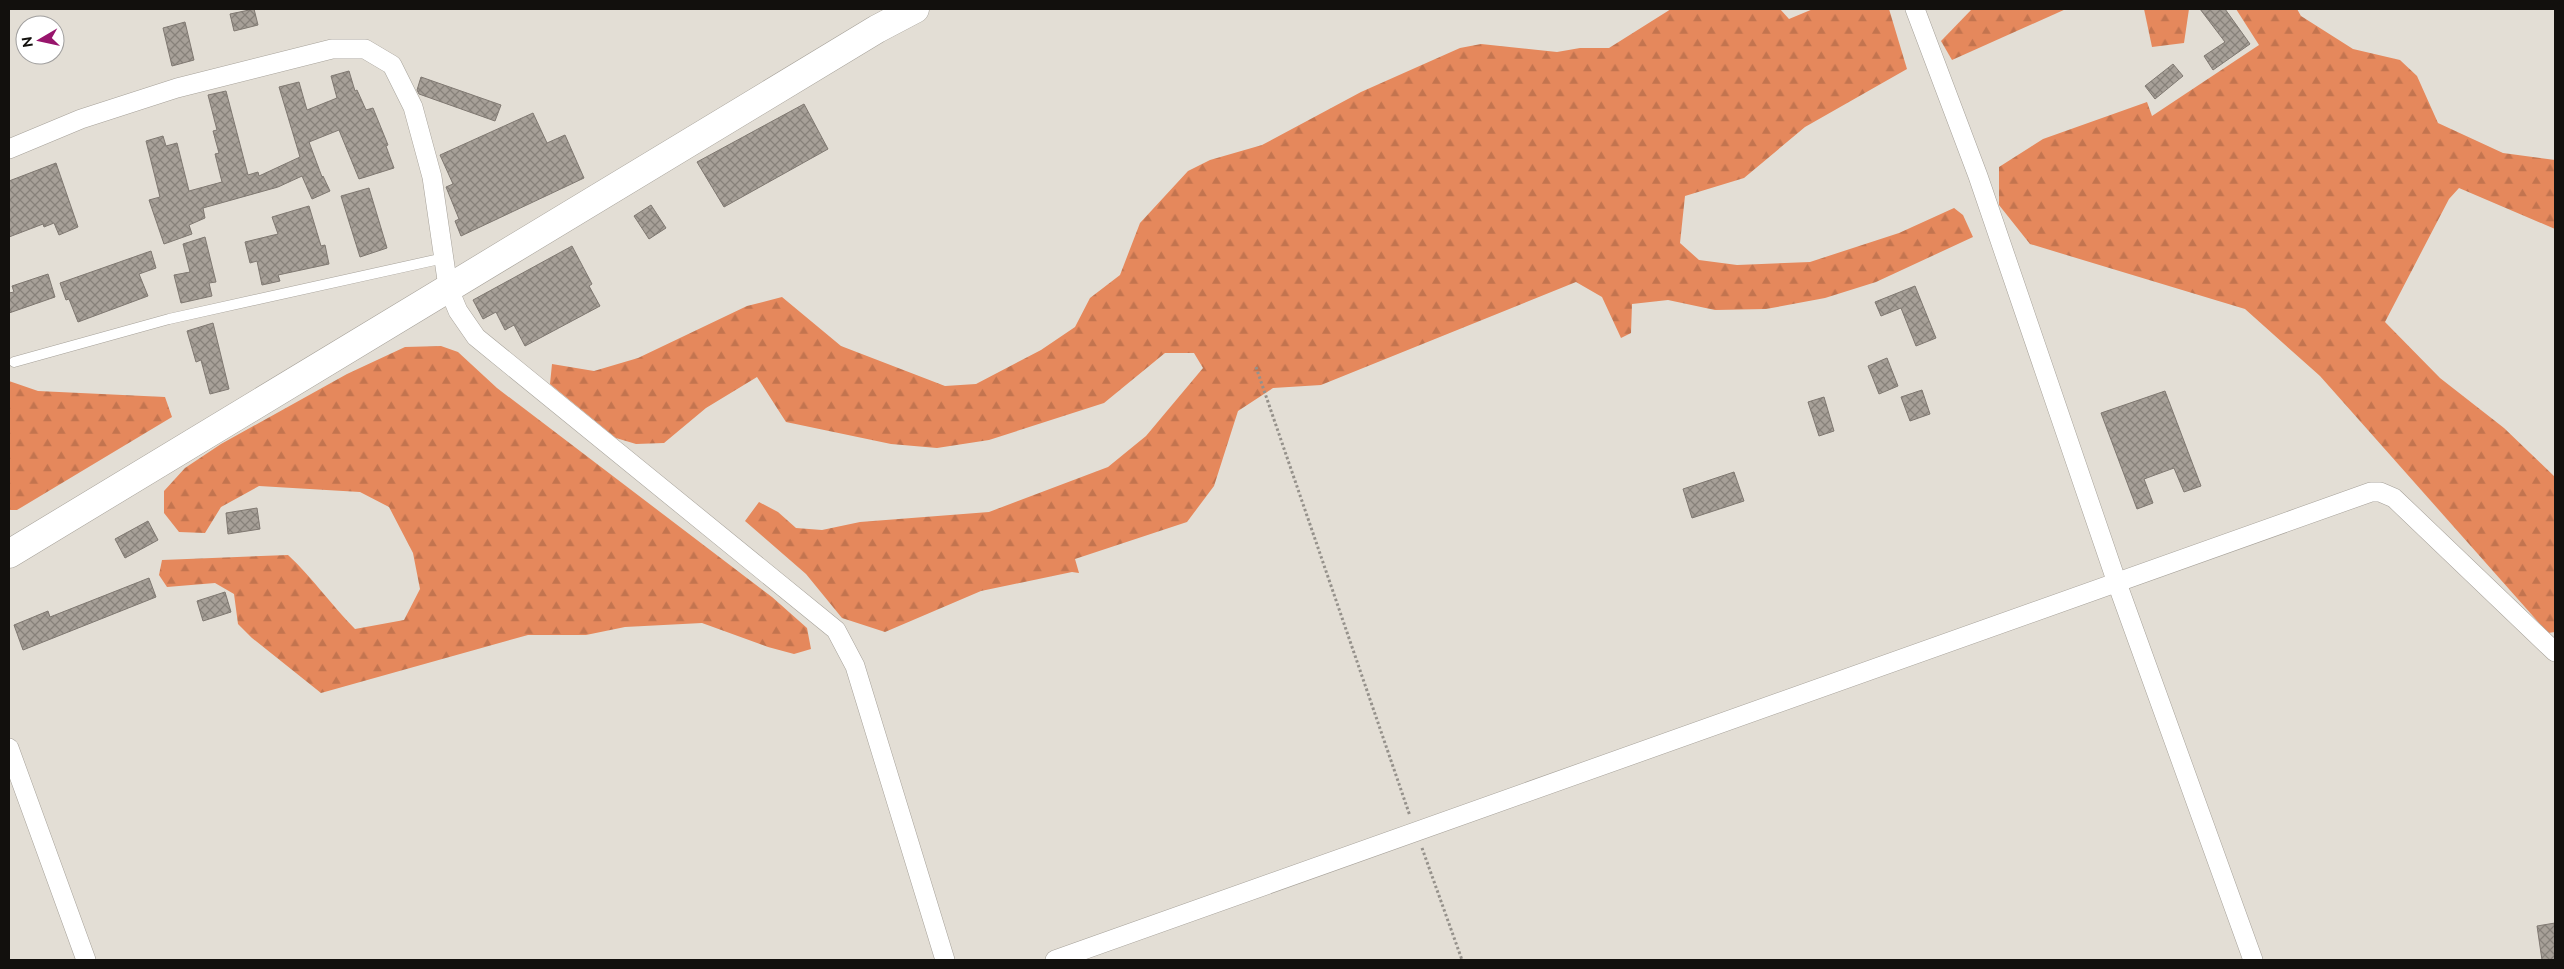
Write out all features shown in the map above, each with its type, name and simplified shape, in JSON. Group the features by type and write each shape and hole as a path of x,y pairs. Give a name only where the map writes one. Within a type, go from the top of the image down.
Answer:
{"street":[{"path":"9,554 448,287 877,29 915,9"},
{"path":"1915,9 1978,176 2117,583 2253,960"},
{"path":"9,149 81,119 177,88 332,50 365,49 392,65 412,107 432,177 448,287 458,311 476,337 836,630 855,666 945,960"},
{"path":"1055,960 2370,492 2380,492 2394,498 2555,650"},
{"path":"9,748 86,960"}],"lane":[{"path":"14,362 169,319 444,258"}],"path":[{"path":"1256,366 1462,960"}],"green space":[{"path":"1671,9 1780,9 1789,19 1813,9 1889,9 1907,69 1805,127 1744,178 1685,196 1680,243 1699,260 1737,265 1810,262 1899,233 1954,208 1963,215 1973,237 1876,282 1825,298 1766,309 1715,310 1668,300 1632,304 1631,333 1621,338 1602,297 1576,282 1321,385 1273,388 1238,411 1214,486 1187,522 1075,559 1079,573 1072,572 981,591 885,632 842,618 806,574 745,521 759,502 778,512 796,528 822,530 860,522 989,512 1108,467 1146,436 1203,368 1194,353 1165,353 1104,403 989,440 937,448 891,444 786,422 757,377 706,408 664,443 636,444 616,438 550,384 552,364 594,371 638,358 747,306 782,297 841,346 945,386 976,384 1041,350 1075,327 1090,298 1120,275 1140,223 1188,171 1210,160 1262,145 1361,92 1460,48 1481,44 1557,52 1580,48 1609,48"},
{"path":"1972,9 2066,9 1952,60 1941,41"},
{"path":"2144,9 2189,9 2184,43 2152,47"},
{"path":"2236,9 2297,9 2301,16 2353,49 2400,60 2417,76 2438,123 2503,153 2555,160 2555,229 2459,188 2449,199 2385,322 2440,378 2504,428 2555,477 2555,632 2548,633 2320,376 2245,309 2030,244 1999,205 1999,167 2043,139 2147,102 2152,116 2259,45"},
{"path":"441,346 458,352 497,388 772,597 807,628 811,649 794,654 768,647 702,623 625,627 586,635 528,635 321,693 252,638 238,624 234,594 215,583 167,587 159,575 162,560 288,555 355,629 404,620 420,589 413,553 389,507 360,492 259,486 221,507 205,533 179,532 164,513 164,491 185,468 221,444 347,374 405,347"},
{"path":"9,381 38,391 165,397 172,417 17,510 9,510"}],"building":[{"path":"254,9 258,25 234,31 230,14"},
{"path":"2200,9 2225,9 2250,44 2213,70 2204,56 2225,42"},
{"path":"185,22 194,60 172,66 163,28"},
{"path":"2173,64 2183,76 2155,99 2145,86"},
{"path":"349,71 355,91 357,90 366,110 373,108 388,145 386,146 394,168 359,179 339,130 309,142 322,177 330,191 312,199 302,176 278,187 203,208 205,218 189,225 192,234 164,244 149,200 160,197 146,141 163,136 166,146 177,143 189,191 222,182 215,154 219,153 213,131 217,130 208,95 226,91 248,175 258,172 259,176 300,157 279,87 299,82 307,110 337,98 331,76"},
{"path":"421,77 501,105 495,121 419,94 417,90"},
{"path":"804,104 828,149 724,207 697,162"},
{"path":"533,113 547,143 565,135 584,178 461,236 455,221 459,219 446,187 453,184 440,155"},
{"path":"56,163 78,227 59,235 54,223 44,227 43,224 9,237 9,181"},
{"path":"369,188 387,248 360,257 341,196"},
{"path":"651,205 666,228 649,239 634,216"},
{"path":"309,206 321,246 325,245 329,264 278,275 280,281 262,285 257,261 250,263 245,242 278,234 272,217"},
{"path":"205,237 216,282 209,283 212,296 181,303 174,275 190,272 183,244"},
{"path":"572,246 592,284 589,286 600,306 525,346 514,325 505,330 496,312 483,319 473,300"},
{"path":"151,251 156,268 139,274 148,296 78,322 69,299 66,300 60,283"},
{"path":"48,274 55,297 9,313 9,293 14,292 12,286"},
{"path":"1915,286 1936,338 1916,346 1901,308 1881,316 1875,302"},
{"path":"213,323 229,389 210,394 201,360 196,362 187,331"},
{"path":"1887,358 1898,386 1879,394 1868,366"},
{"path":"1922,390 1930,414 1910,421 1901,397"},
{"path":"2165,391 2201,486 2184,492 2174,468 2144,479 2153,503 2137,509 2101,413"},
{"path":"1824,397 1834,431 1819,436 1808,402"},
{"path":"1734,472 1744,501 1692,518 1683,489"},
{"path":"257,508 260,529 228,534 226,513"},
{"path":"148,521 158,540 125,558 115,539"},
{"path":"149,578 156,597 23,650 14,625 48,611 50,617"},
{"path":"225,592 231,612 203,621 197,601"},
{"path":"2555,923 2555,960 2542,960 2537,926"}]}
